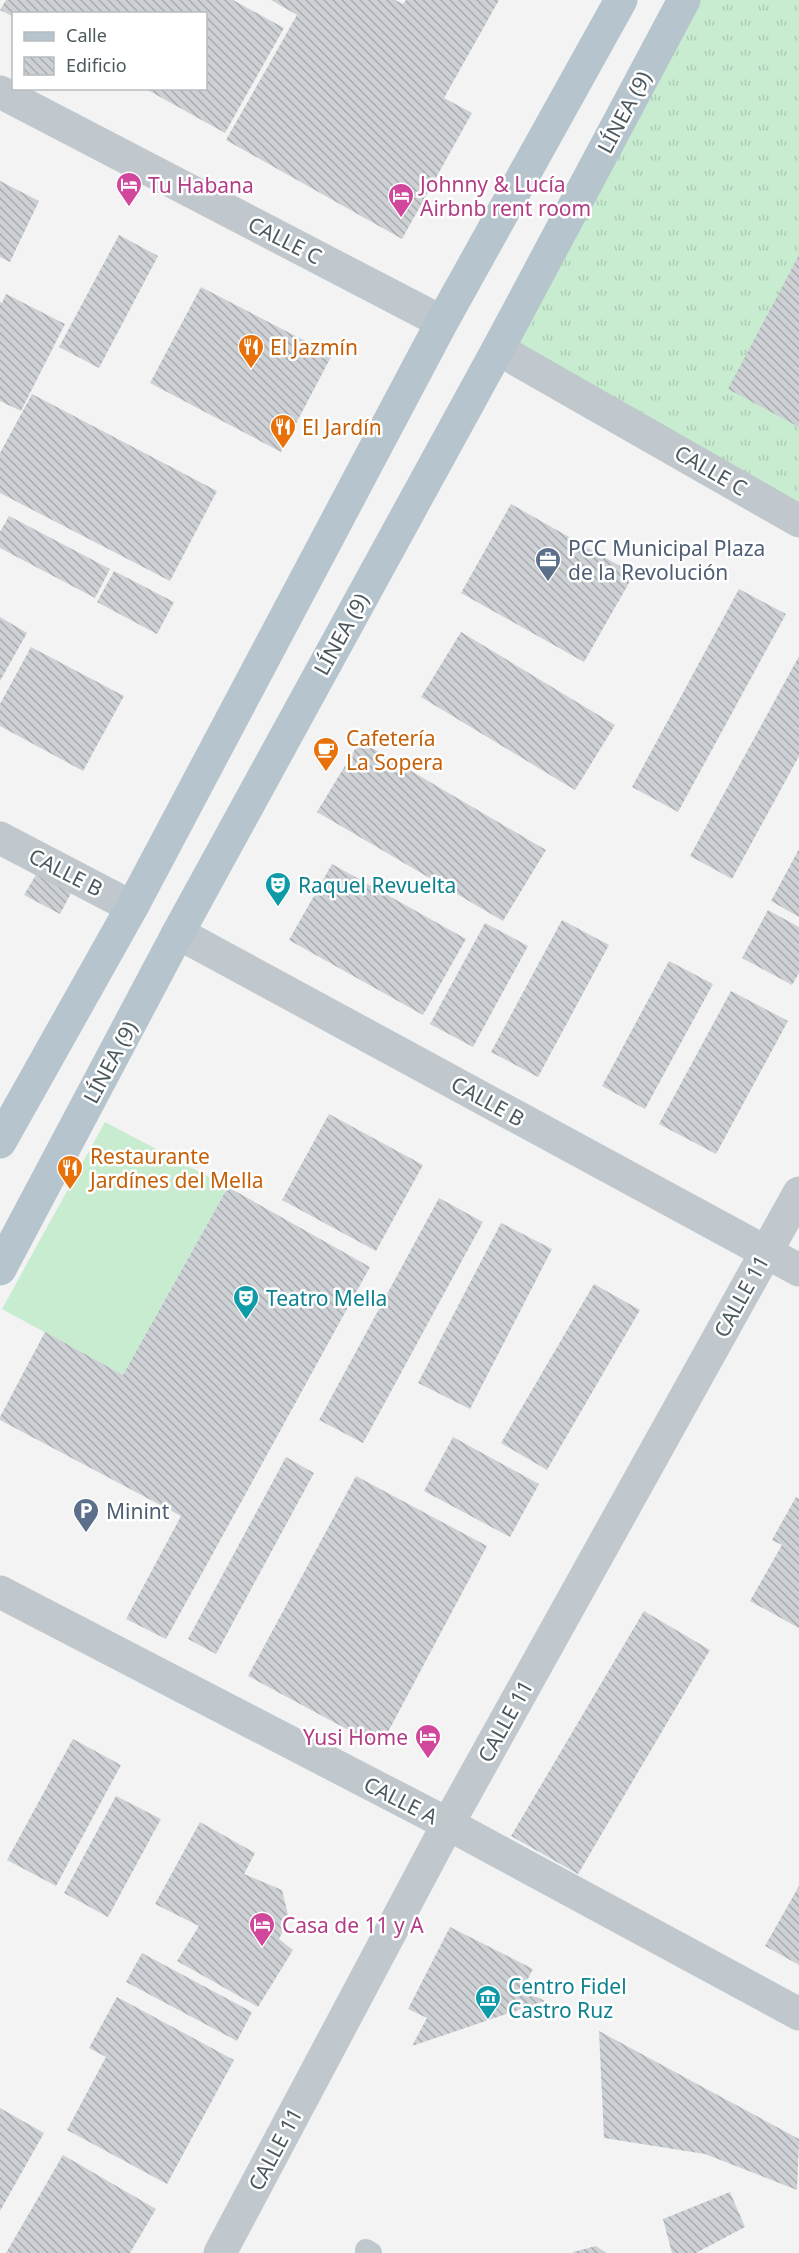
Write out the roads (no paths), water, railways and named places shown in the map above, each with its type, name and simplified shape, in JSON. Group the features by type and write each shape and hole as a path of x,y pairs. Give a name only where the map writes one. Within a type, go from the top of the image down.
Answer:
{"main road":[{"path":"0,1142 132,907 442,322 621,0"},
{"name":"LÍNEA (9)","path":"0,1269 178,933 498,349 684,0"}],"street":[{"name":"CALLE C","path":"0,92 442,322"},
{"name":"CALLE C","path":"498,349 799,521"},
{"name":"CALLE B","path":"0,838 132,907"},
{"name":"CALLE B","path":"178,933 799,1270"},
{"name":"CALLE 11","path":"219,2253 448,1824 799,1193"},
{"name":"CALLE A","path":"0,1592 448,1824 799,2014"}],"place":[{"name":"Tu Habana","path":"129,208"},
{"name":"Johnny & Lucía Airbnb rent room","path":"401,219"},
{"name":"El Jazmín","path":"251,370"},
{"name":"El Jardín","path":"283,450"},
{"name":"PCC Municipal Plaza de la Revolución","path":"548,583"},
{"name":"Cafetería La Sopera","path":"326,773"},
{"name":"Raquel Revuelta","path":"278,908"},
{"name":"Restaurante Jardínes del Mella","path":"70,1191"},
{"name":"Teatro Mella","path":"246,1321"},
{"name":"Minint","path":"86,1534"},
{"name":"Yusi Home","path":"428,1760"},
{"name":"Casa de 11 y A","path":"262,1948"},
{"name":"Centro Fidel Castro Ruz","path":"488,2021"}]}
